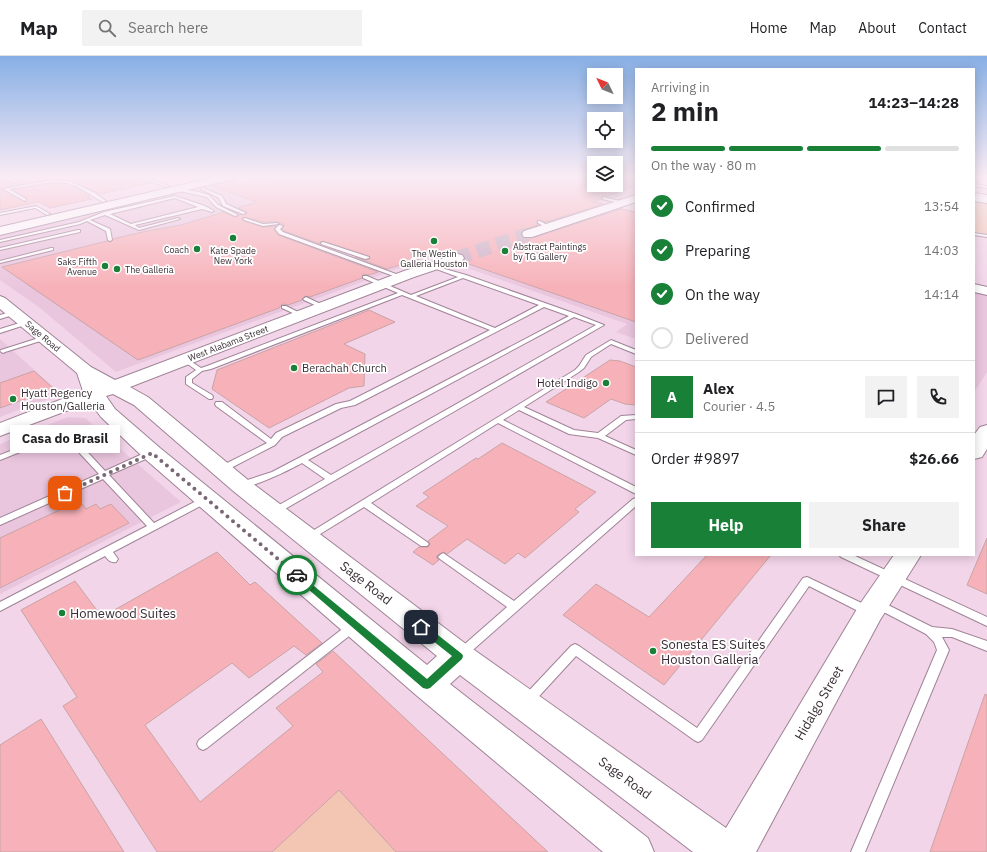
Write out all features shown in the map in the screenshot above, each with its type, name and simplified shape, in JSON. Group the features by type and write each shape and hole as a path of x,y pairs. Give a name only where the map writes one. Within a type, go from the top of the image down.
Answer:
{"main road":[{"path":"0,225 33,213"},
{"path":"84,216 89,213"},
{"path":"0,231 84,216 92,213"},
{"path":"528,234 544,224 585,213"},
{"name":"West Alabama Street","path":"0,430 382,285 404,282 433,266 457,258"},
{"path":"975,288 987,291"},
{"name":"Sage Road","path":"0,301 14,317 45,338 85,372 141,401 240,485 459,656 726,852"},
{"name":"Sage Road","path":"85,372 94,394 108,413 152,453 427,685 634,852"},
{"path":"975,450 987,431"},
{"path":"207,499 240,485"},
{"name":"Hidalgo Street","path":"734,852 887,587"},
{"path":"427,685 459,656"}],"lane":[{"path":"0,218 25,213"},
{"path":"131,225 179,213"},
{"path":"190,216 203,213"},
{"path":"232,213 236,215"},
{"path":"0,241 68,225 84,216 105,214 139,229 183,218"},
{"path":"84,216 108,230 110,240"},
{"path":"253,216 277,224"},
{"path":"245,219 262,225 277,224"},
{"path":"277,224 278,229 282,233 404,282"},
{"path":"0,250 78,231 68,225"},
{"path":"288,230 404,282 412,296 495,330"},
{"path":"975,234 987,236"},
{"path":"55,240 61,237 59,236"},
{"path":"30,242 45,242"},
{"path":"0,262 51,249"},
{"path":"37,253 43,256"},
{"path":"275,511 601,325 433,266"},
{"path":"412,296 464,276"},
{"path":"365,277 382,285"},
{"path":"209,397 189,384 188,378 200,370 242,355 404,282"},
{"path":"306,299 323,307"},
{"path":"222,469 272,444 279,435 339,406 352,403 544,305"},
{"path":"284,307 301,315"},
{"path":"240,485 275,474 574,315"},
{"path":"0,331 14,317"},
{"path":"3,351 45,338"},
{"path":"308,538 582,367 588,356 611,342 635,352"},
{"path":"184,359 200,370"},
{"path":"219,404 272,444"},
{"path":"519,407 572,432 600,436 635,452"},
{"path":"600,436 624,418 635,417"},
{"path":"497,420 635,490"},
{"path":"0,458 64,432 153,527"},
{"path":"0,522 152,453"},
{"path":"302,459 331,479"},
{"path":"0,607 110,555 153,527 207,499"},
{"path":"459,656 635,502"},
{"path":"365,503 424,544"},
{"path":"845,556 887,587 938,639 943,650 858,852"},
{"path":"443,557 515,607"},
{"path":"524,704 575,649 698,736 807,581 887,587 987,622"},
{"path":"203,744 356,625"},
{"path":"930,631 952,633 987,646"}],"shaded area":[{"name":"The Galleria","path":"94,213 635,213 635,339 616,332 627,324 433,256 116,372 40,308 0,280 0,236"},
{"path":"975,213 987,213 987,234 975,231"},
{"path":"975,292 987,295 987,372 975,390"},
{"path":"0,339 61,394 0,417"},
{"path":"68,417 85,418 181,502 0,594 0,444"},
{"path":"339,790 396,852 272,852"}],"building":[{"name":"The Galleria","path":"220,213 226,213 234,217 238,216 239,214 574,213 546,222 538,220 536,223 538,225 524,230 521,233 524,238 532,238 608,213 635,213 635,322 463,262 465,257 462,254 457,253 446,256 439,253 387,269 355,257 365,260 370,259 369,256 323,241 320,242 320,244 284,231 282,229 284,225 278,222 263,222 244,217 242,219 244,221 263,227 276,226 274,229 278,235 378,272 369,275 363,274 362,278 310,297 305,296 302,300 288,305 282,304 279,308 138,360 2,267 107,241 111,242 113,239 142,232 181,225"},
{"name":"Berachah Church","path":"369,310 395,322 344,344 365,354 364,386 349,388 269,428 212,389 217,370"},
{"name":"Hotel Indigo","path":"610,360 620,361 635,367 635,405 625,404 611,399 584,418 546,402"},
{"name":"Hyatt Regency Houston/Galleria","path":"34,371 54,389 0,408 0,383"},
{"path":"502,443 596,492 575,509 579,512 525,558 518,553 505,564 467,539 447,554 444,552 439,554 436,557 439,560 433,565 413,552 419,547 428,547 430,544 428,541 448,526 416,506 429,497 423,493 476,458 478,459"},
{"path":"82,504 86,509 96,504 100,509 111,504 129,523 0,588 0,538 68,506 71,509"},
{"path":"987,538 987,594 967,585"},
{"path":"217,552 250,585 255,582 322,643 306,655 294,646 249,678 232,663 145,725 200,802 293,726 276,708 323,672 316,664 333,651 548,852 396,852 339,790 272,852 157,852 63,706 77,697 21,610 75,581 102,617"},
{"name":"Sonesta ES Suites Houston Galleria","path":"706,556 770,556 664,685 563,615 596,584 649,617"},
{"path":"985,694 987,695 987,852 930,852"},
{"path":"41,719 124,852 0,852 0,745"}],"tunnel":[{"path":"457,258 528,234"}],"way so far":[{"path":"65,493 152,453 297,575"}],"place":[{"name":"Kate Spade New York","path":"233,238"},
{"name":"The Westin Galleria Houston","path":"434,241"},
{"name":"Coach","path":"197,249"},
{"name":"Abstract Paintings by TG Gallery","path":"505,251"},
{"name":"Saks Fifth Avenue","path":"105,266"},
{"name":"The Galleria","path":"117,269"},
{"name":"Berachah Church","path":"294,368"},
{"name":"Hotel Indigo","path":"606,383"},
{"name":"Hyatt Regency Houston/Galleria","path":"13,399"},
{"name":"Casa do Brasil","path":"65,493"},
{"name":"Homewood Suites","path":"62,613"},
{"name":"Sonesta ES Suites Houston Galleria","path":"653,651"}],"route":[{"path":"297,575 427,685 459,656 421,627"}]}
